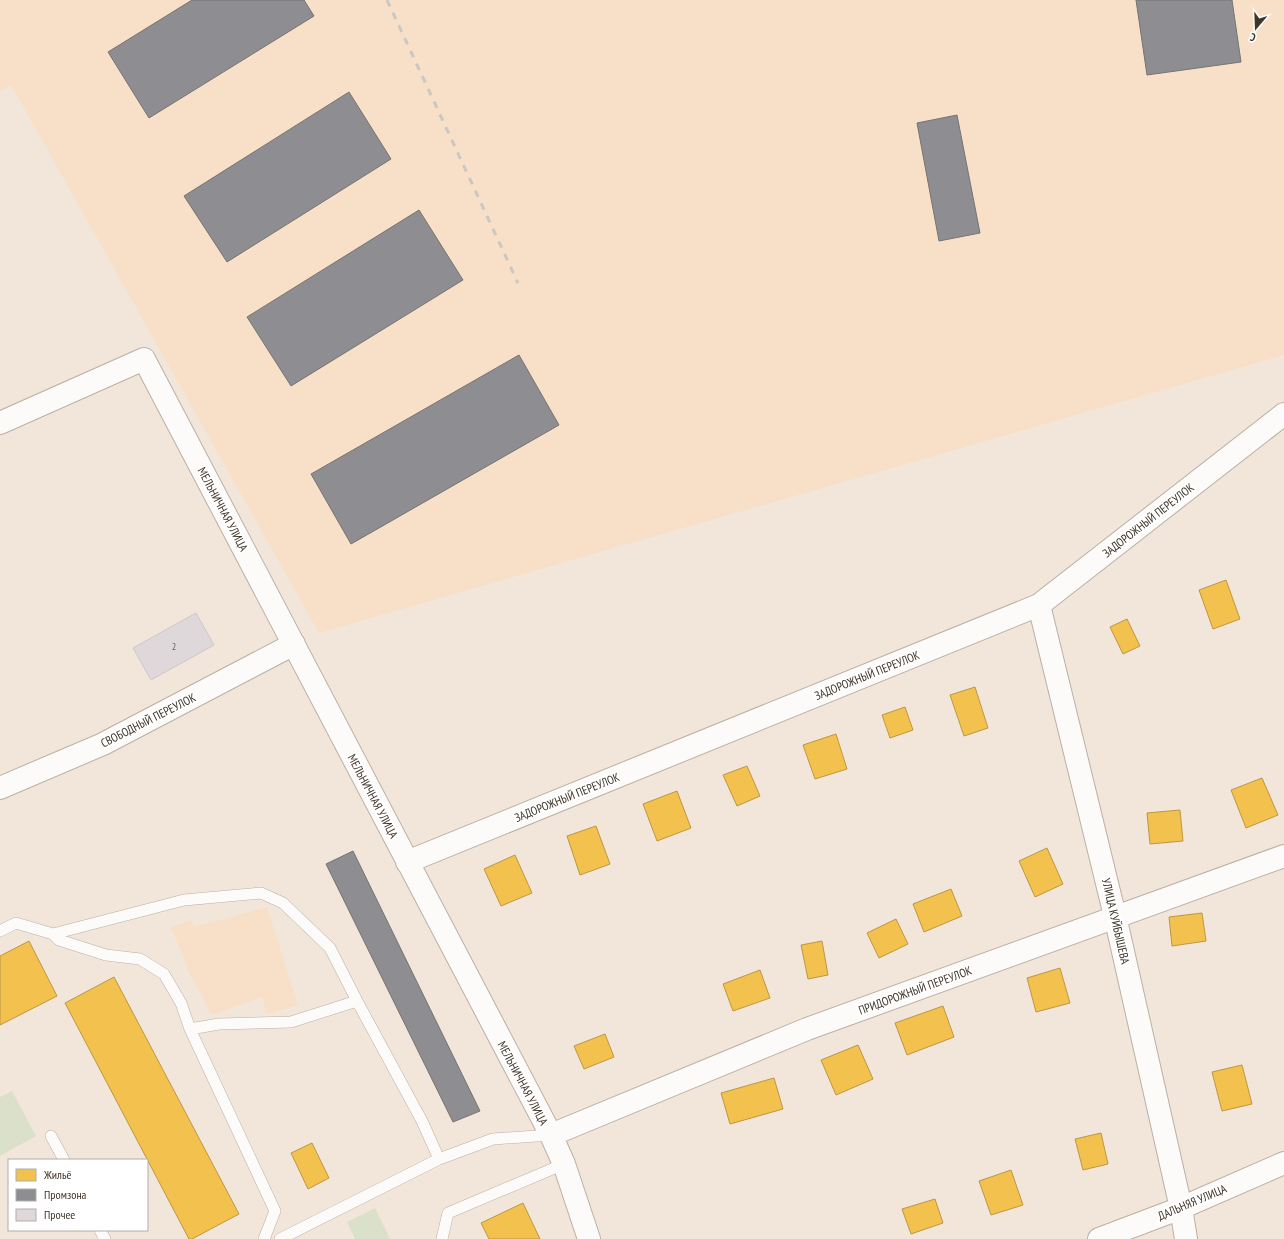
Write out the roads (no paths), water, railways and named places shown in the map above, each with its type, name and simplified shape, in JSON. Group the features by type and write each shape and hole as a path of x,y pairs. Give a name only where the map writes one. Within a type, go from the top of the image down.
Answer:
{"street":[{"name":"МЕЛЬНИЧНАЯ УЛИЦА","path":"0,423 144,359 551,1135 564,1164 589,1239"},
{"name":"ЗАДОРОЖНЫЙ ПЕРЕУЛОК","path":"407,862 1039,604 1284,414"},
{"name":"УЛИЦА КУЙБЫШЕВА","path":"1039,604 1115,916 1181,1208 1186,1239"},
{"name":"СВОБОДНЫЙ ПЕРЕУЛОК","path":"0,788 103,744 294,644"},
{"name":"ПРИДОРОЖНЫЙ ПЕРЕУЛОК","path":"551,1135 807,1029 1115,916 1284,856"},
{"name":"ДАЛЬНЯЯ УЛИЦА","path":"1099,1239 1181,1208 1284,1163"}],"lane":[{"path":"53,934 184,900 261,893 283,903 330,948 422,1121 439,1159"},
{"path":"0,931 16,923 53,934 59,940 106,955 140,959 164,974 181,1003 190,1029 275,1211 264,1239"},
{"path":"190,1029 219,1024 291,1022 357,1001"},
{"path":"280,1239 439,1159 493,1139 551,1135"},
{"path":"51,1136 63,1159"},
{"path":"442,1239 448,1213 564,1164"}],"railway":[{"path":"387,0 518,283"}]}
